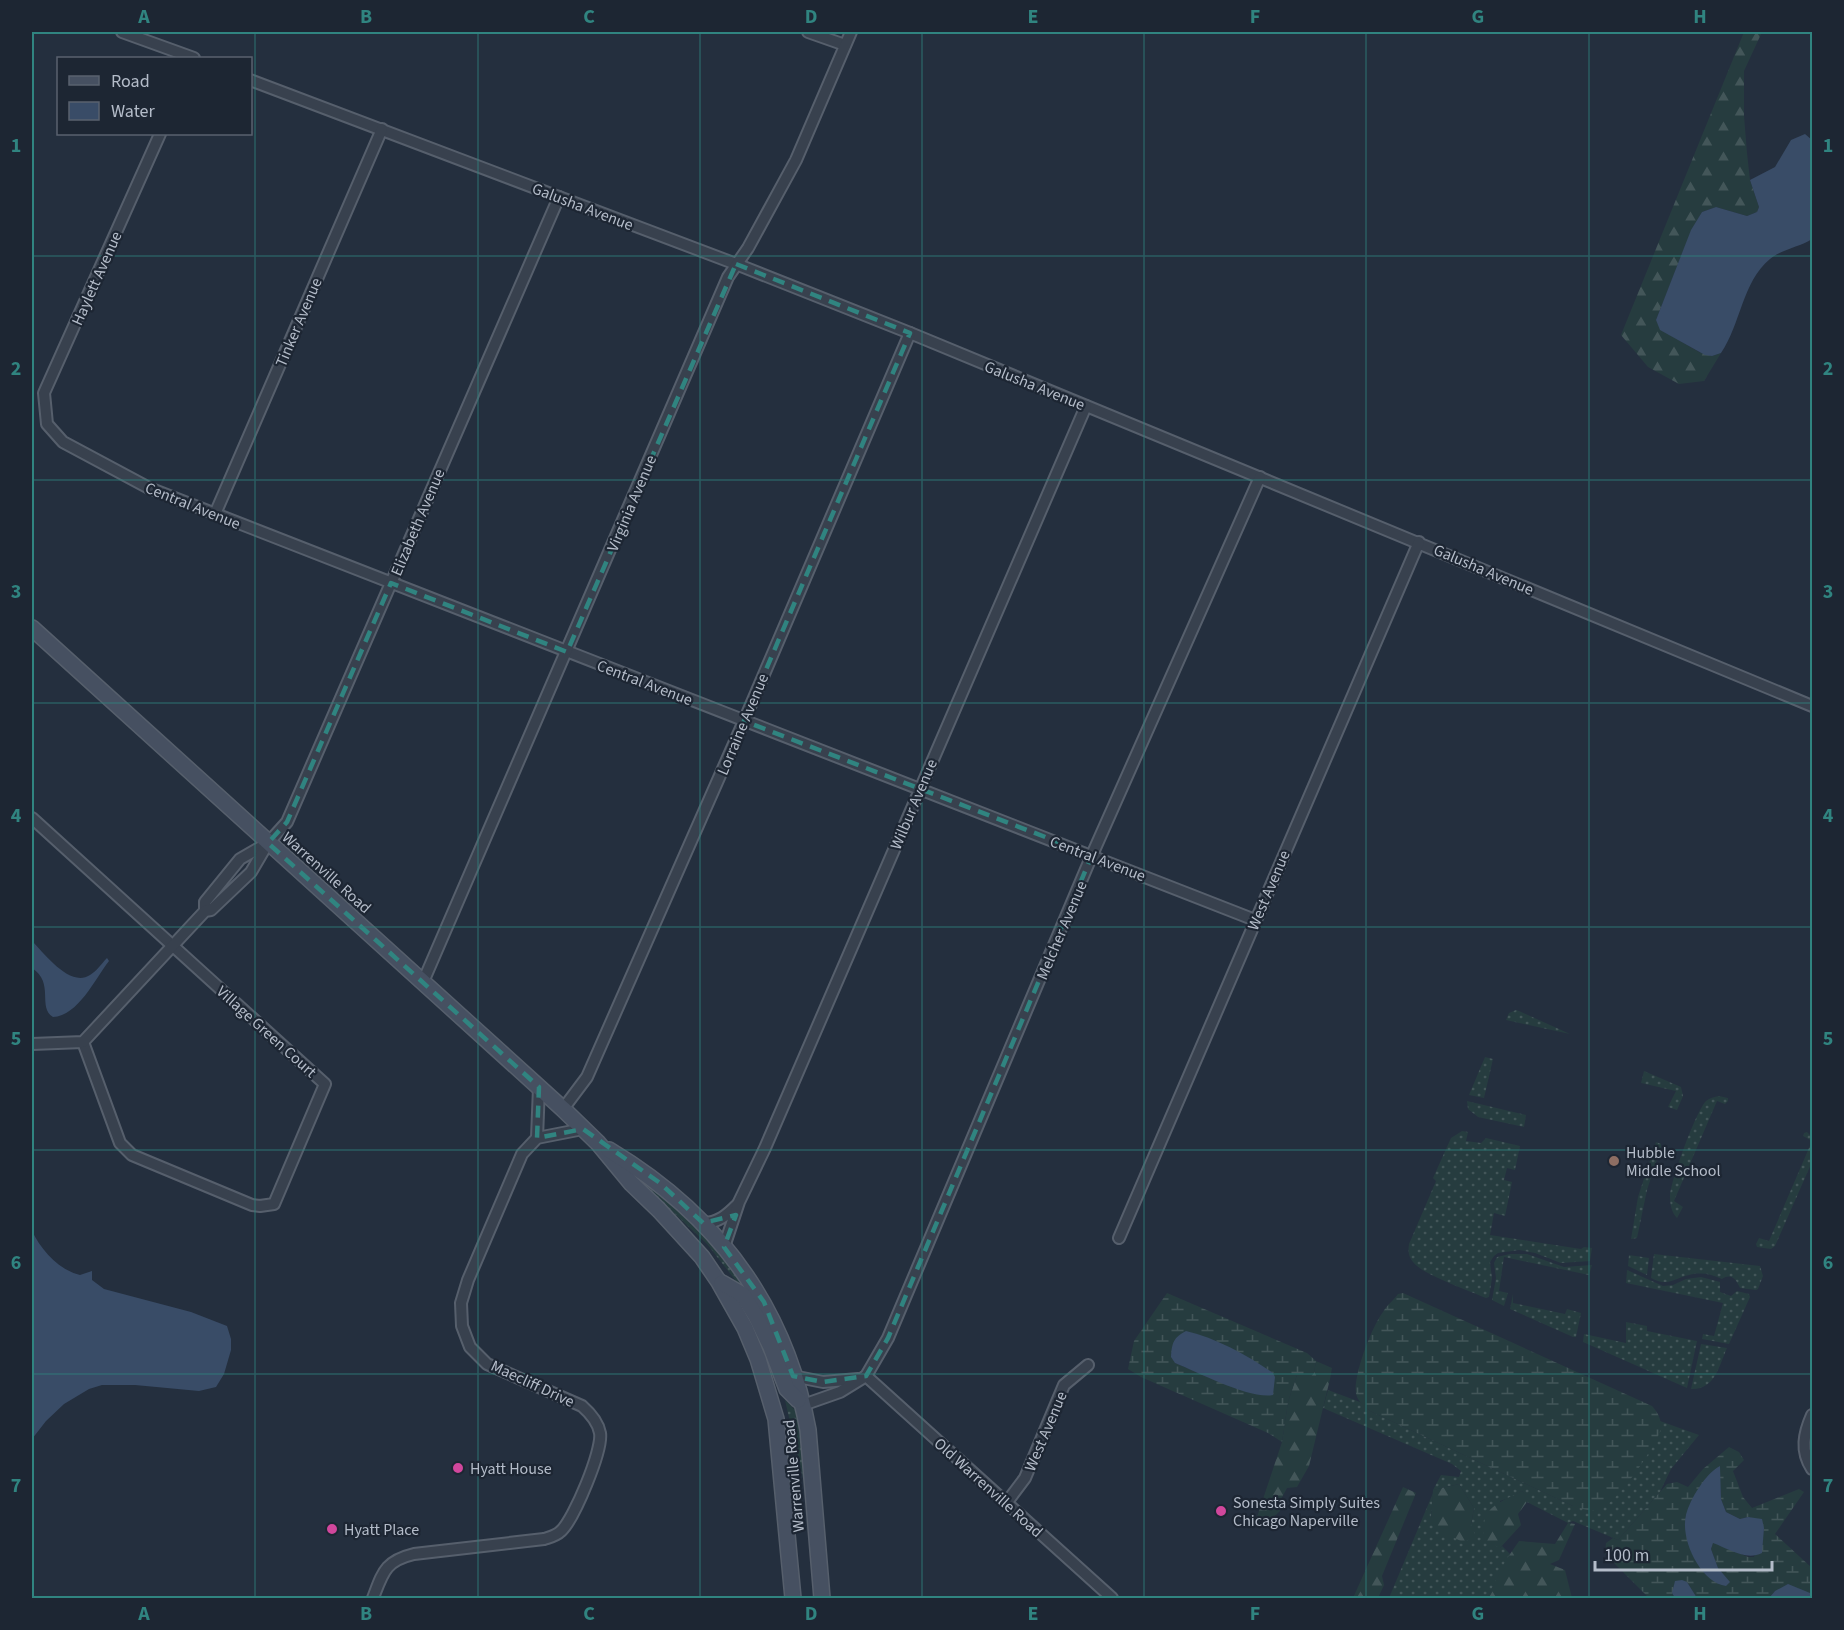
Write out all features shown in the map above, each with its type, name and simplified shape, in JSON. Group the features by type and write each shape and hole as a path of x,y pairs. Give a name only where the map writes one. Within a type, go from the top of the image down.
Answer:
{"main road":[{"name":"Warrenville Road","path":"32,628 584,1129 631,1183 702,1257 745,1328 758,1359 776,1419 793,1599"},
{"name":"Warrenville Road","path":"598,1143 642,1169 703,1223 742,1268 764,1302 778,1332 804,1405 811,1452 822,1599"},
{"path":"719,1282 743,1295 771,1347 787,1389 804,1405"},
{"path":"784,1599 790,1569"}],"street":[{"path":"122,32 191,57"},
{"path":"808,32 845,45"},
{"name":"Virginia Avenue","path":"423,982 723,288 748,248 796,160 851,32"},
{"name":"Galusha Avenue","path":"252,81 736,264 910,333 1812,706"},
{"name":"Tinker Avenue","path":"215,514 381,129"},
{"name":"Haylett Avenue","path":"46,424 44,393 160,135"},
{"name":"Elizabeth Avenue","path":"268,843 287,822 559,197"},
{"name":"Lorraine Avenue","path":"562,1109 587,1077 744,721 910,333"},
{"name":"Wilbur Avenue","path":"724,1247 739,1202 1086,406"},
{"name":"Central Avenue","path":"46,424 63,442 139,483 1255,920"},
{"name":"Melcher Avenue","path":"804,1405 840,1392 862,1378 888,1338 1092,855 1260,477"},
{"name":"West Avenue","path":"1119,1238 1419,542"},
{"path":"32,818 173,945"},
{"path":"205,911 205,902 240,860 268,843"},
{"path":"32,1044 83,1042 205,911 211,910 251,872 268,843"},
{"name":"Village Green Court","path":"83,1042 120,1143 132,1155 252,1205 274,1204 325,1084 173,945"},
{"path":"539,1087 537,1138 584,1129"},
{"name":"Maecliff Drive","path":"373,1599 388,1564 404,1556 553,1536 561,1531 571,1516 597,1457 600,1448 600,1430 591,1414 571,1400 487,1364 470,1347 462,1326 461,1303 468,1280 518,1161 537,1138"},
{"name":"Wilbur Avenue","path":"703,1223 728,1215 739,1202"},
{"name":"West Avenue","path":"1006,1502 1025,1478 1064,1385 1088,1365"},
{"path":"794,1376 824,1382 862,1378"},
{"name":"Old Warrenville Road","path":"862,1378 1006,1502 1112,1599"},
{"path":"1812,1415 1804,1443 1807,1459 1812,1469"}],"highlighted area":[{"path":"736,264 910,333 744,721 1092,855 888,1338 866,1376 823,1382 793,1376 764,1302 724,1247 736,1215 703,1223 660,1183 583,1129 537,1138 539,1087 268,843 287,822 391,583 567,652"}],"green space":[{"path":"1744,32 1762,32 1744,71 1747,153 1750,180 1759,207 1757,212 1747,216 1716,207 1702,212 1691,231 1656,320 1661,330 1699,352 1712,356 1721,353 1704,381 1679,384 1648,367 1621,335"},
{"path":"1516,1010 1570,1034 1506,1020 1509,1013"},
{"path":"1485,1057 1493,1059 1484,1098 1469,1095"},
{"path":"1644,1071 1681,1087 1683,1096 1677,1110 1668,1107 1676,1091 1641,1083"},
{"path":"1719,1096 1728,1098 1728,1101 1725,1104 1717,1101 1674,1201 1683,1207 1677,1218 1672,1209 1670,1197 1679,1163 1702,1107 1706,1101"},
{"path":"1467,1101 1526,1115 1524,1127 1478,1117 1468,1109"},
{"path":"1462,1131 1468,1132 1466,1141 1481,1143 1486,1138 1520,1146 1515,1170 1507,1168 1504,1180 1512,1182 1505,1216 1494,1213 1490,1235 1581,1249 1592,1248 1590,1261 1561,1263 1535,1253 1519,1250 1498,1253 1490,1262 1492,1278 1489,1297 1486,1298 1435,1277 1413,1262 1410,1258 1409,1244 1436,1181 1433,1178 1451,1138"},
{"path":"1807,1132 1812,1137 1812,1141 1803,1136"},
{"path":"1812,1141 1812,1162 1775,1246 1771,1249 1757,1247 1759,1238 1769,1241"},
{"path":"1656,1142 1661,1144 1661,1147 1647,1190 1637,1238 1631,1239 1638,1197"},
{"path":"648,1181 718,1248 740,1279 747,1295 707,1244 644,1185"},
{"path":"1527,1254 1564,1267 1592,1265 1589,1275 1504,1257 1499,1291 1508,1293 1504,1306 1492,1300 1496,1278 1494,1263 1497,1257"},
{"path":"1654,1254 1760,1266 1763,1276 1756,1290 1740,1288 1732,1277 1722,1279 1702,1274 1689,1275 1670,1281 1657,1281 1651,1278"},
{"path":"1629,1255 1649,1258 1647,1275 1628,1266"},
{"path":"1627,1270 1663,1286 1701,1277 1720,1282 1720,1292 1731,1296 1737,1291 1749,1294 1750,1297 1729,1344 1702,1339 1703,1334 1714,1336 1723,1303 1626,1283"},
{"path":"1167,1293 1307,1353 1316,1361 1314,1373 1309,1379 1297,1375 1288,1402 1282,1442 1268,1433 1141,1377 1128,1369 1134,1341","holes":["1225,1346 1273,1373 1221,1382 1175,1363"]},
{"path":"1403,1293 1652,1406 1659,1417 1660,1431 1643,1462 1625,1487 1600,1509 1586,1510 1573,1506 1370,1411 1363,1405 1357,1396 1356,1385 1364,1351 1385,1310 1398,1294"},
{"path":"1513,1294 1513,1303 1565,1314 1567,1309 1581,1313 1576,1337 1510,1309"},
{"path":"1626,1322 1647,1326 1647,1331 1697,1341 1687,1388 1583,1342 1584,1334 1626,1343"},
{"path":"1701,1344 1727,1348 1711,1381 1706,1386 1691,1389"},
{"path":"1316,1361 1332,1368 1309,1466 1297,1487 1287,1488 1278,1505 1280,1511 1266,1524 1255,1523 1282,1442 1288,1402 1297,1375 1314,1373"},
{"path":"1328,1390 1360,1402 1370,1411 1573,1506 1660,1431 1660,1421 1699,1435 1671,1469 1660,1492 1618,1540 1573,1521 1568,1523 1527,1502 1529,1498 1522,1491 1500,1501 1500,1548 1502,1546 1510,1554 1487,1598 1389,1598 1433,1493 1431,1519 1471,1525 1474,1508 1459,1484 1433,1490 1441,1475 1459,1477 1461,1471 1452,1464 1323,1408"},
{"path":"785,1400 796,1411 801,1432 806,1483 804,1483"},
{"path":"1729,1447 1739,1452 1744,1460 1733,1471 1743,1497 1752,1508 1799,1489 1804,1492 1775,1534 1812,1568 1812,1595 1775,1591 1769,1598 1697,1598 1687,1582 1672,1593 1675,1598 1649,1598 1605,1554 1606,1543 1613,1538 1618,1540 1667,1484 1677,1482 1688,1487 1703,1469","holes":["1721,1489 1721,1499 1726,1512 1740,1519 1748,1517 1764,1528 1762,1540 1754,1557 1748,1557 1713,1542 1711,1549 1718,1568 1726,1574 1691,1552"]},
{"path":"1459,1484 1474,1508 1471,1525 1476,1537 1463,1542 1435,1529 1431,1519 1433,1490"},
{"path":"1403,1487 1416,1493 1382,1576 1384,1585 1378,1598 1353,1598"},
{"path":"1522,1491 1530,1498 1518,1514 1521,1525 1500,1548 1483,1540 1484,1521 1489,1511 1497,1504"},
{"path":"1568,1523 1575,1524 1559,1560 1550,1564 1565,1570 1572,1598 1487,1598 1506,1560 1519,1541 1555,1544"}],"water":[{"path":"1805,134 1812,140 1812,239 1785,250 1761,268 1747,291 1728,342 1721,353 1712,356 1705,355 1660,330 1656,320 1691,230 1702,212 1716,207 1747,216 1757,212 1759,207 1750,180 1775,167 1791,140"},
{"path":"32,941 58,968 74,977 82,978 90,975 107,958 109,961 78,1004 62,1015 53,1017 48,1013 43,981 32,968"},
{"path":"32,1231 40,1245 58,1264 80,1275 92,1271 92,1280 104,1289 191,1312 227,1326 231,1339 231,1350 224,1374 216,1387 199,1391 135,1385 102,1385 89,1389 64,1404 46,1421 32,1439"},
{"path":"1186,1331 1231,1348 1273,1373 1275,1377 1273,1395 1238,1389 1175,1363 1171,1357 1173,1344 1178,1336"},
{"path":"1720,1466 1721,1499 1726,1512 1740,1519 1748,1517 1762,1519 1764,1528 1762,1553 1756,1555 1744,1555 1713,1543 1711,1549 1718,1568 1730,1582 1726,1586 1708,1577 1700,1568 1689,1547 1685,1525 1686,1515 1695,1494 1709,1474"},
{"path":"1675,1581 1687,1582 1697,1598 1675,1598 1672,1593"},
{"path":"1788,1584 1810,1593 1812,1598 1769,1598 1775,1591"}],"place":[{"name":"Hubble Middle School","path":"1614,1161"},
{"name":"Hyatt House","path":"458,1468"},
{"name":"Sonesta Simply Suites Chicago Naperville","path":"1221,1511"},
{"name":"Hyatt Place","path":"332,1529"}]}
